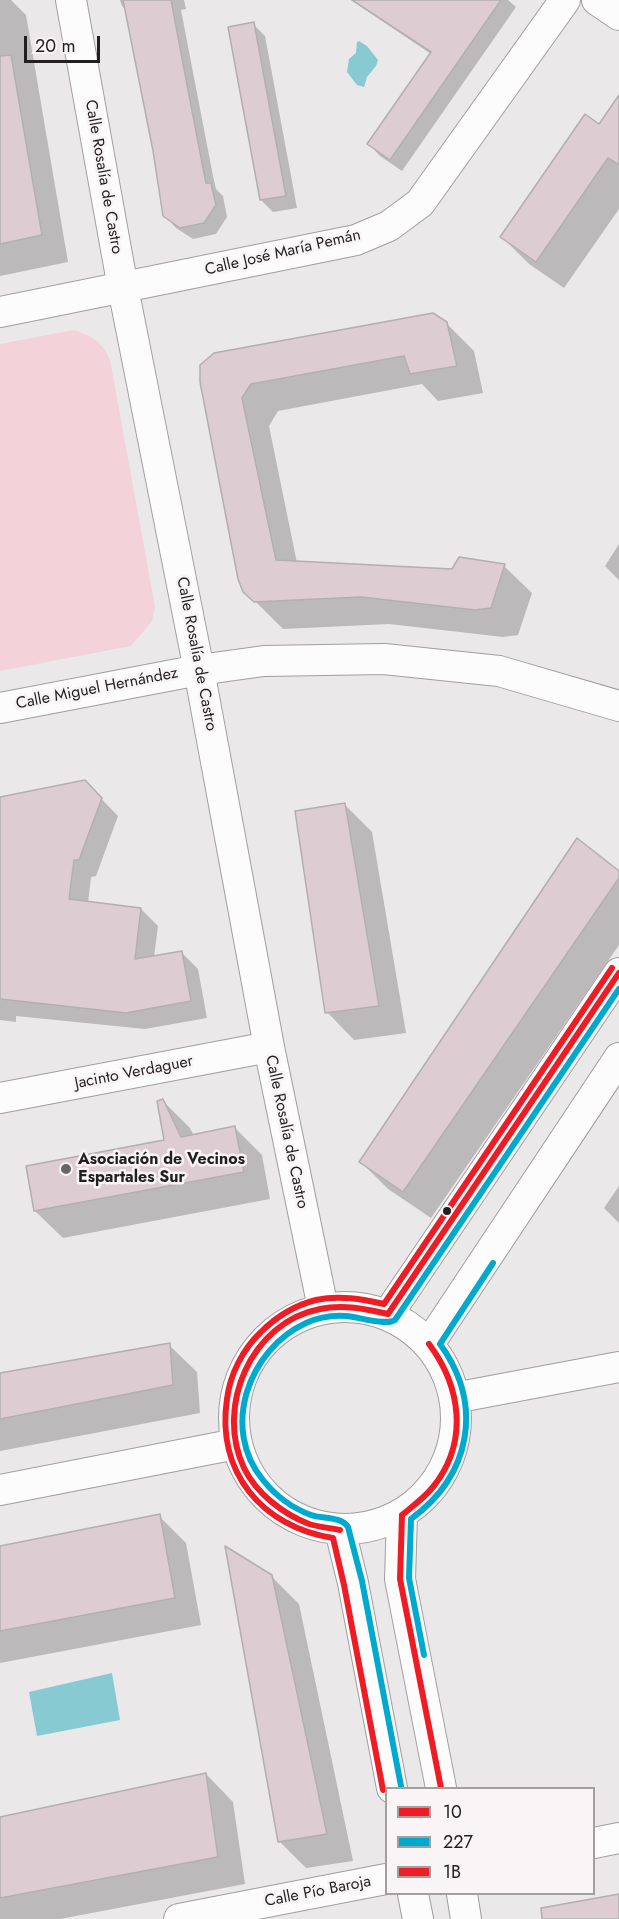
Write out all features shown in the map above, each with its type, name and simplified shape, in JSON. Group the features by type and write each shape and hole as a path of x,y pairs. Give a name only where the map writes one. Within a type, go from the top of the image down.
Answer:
{"street":[{"name":"Calle Rosalía de Castro","path":"71,0 123,288 199,670 269,1047 323,1308"},
{"name":"Calle José María Pemán","path":"0,312 356,240 389,226 420,203 566,0"},
{"path":"597,0 619,15"},
{"name":"Calle Miguel Hernández","path":"0,708 199,670 264,661 384,659 499,671 619,706"},
{"path":"388,1314 619,973"},
{"name":"Jacinto Verdaguer","path":"0,1098 269,1047"},
{"path":"429,1344 619,1058"},
{"path":"360,1307 388,1314 406,1324 429,1344 441,1360 453,1386 457,1414 454,1444 444,1471 425,1497 402,1515 372,1527 340,1530 310,1524 287,1513 259,1490 244,1468 236,1444 234,1403 242,1372 263,1341 291,1320 323,1308 360,1307"},
{"path":"454,1398 619,1367"},
{"path":"0,1490 236,1444"},
{"path":"402,1515 400,1579 441,1787"},
{"path":"340,1530 393,1787"},
{"path":"595,1843 619,1838"},
{"name":"Calle Pío Baroja","path":"179,1919 385,1879"},
{"path":"413,1895 418,1919"},
{"path":"462,1895 466,1919"}],"shaded area":[{"path":"74,330 96,340 110,360 155,607 152,621 131,646 0,671 0,344"}],"water":[{"path":"359,41 367,46 378,60 367,77 364,87 357,85 347,72 349,59 356,53"},
{"path":"112,1673 120,1720 37,1736 29,1692"}],"building":[{"path":"123,0 171,0 206,183 211,183 216,205 204,223 180,228 163,216 153,151"},
{"path":"352,0 501,0 390,160 367,144 431,52"},
{"path":"254,22 286,196 260,200 228,27"},
{"path":"11,55 42,235 0,244 0,56"},
{"path":"619,95 619,165 608,158 536,262 500,237 585,114 599,124"},
{"path":"433,313 447,322 457,366 410,374 404,356 251,384 242,398 276,560 452,569 459,557 505,564 491,608 475,610 361,597 254,602 243,592 238,579 200,382 200,365 214,353"},
{"path":"85,780 102,798 79,860 74,860 69,899 141,908 135,959 182,951 191,1001 126,1013 0,999 0,797"},
{"path":"345,803 379,1006 325,1013 295,811"},
{"path":"577,838 619,871 619,878 403,1192 359,1162"},
{"path":"163,1099 181,1137 235,1126 244,1172 34,1211 26,1166 164,1140 157,1101"},
{"path":"170,1343 173,1385 0,1419 0,1373"},
{"path":"160,1514 175,1598 0,1631 0,1546"},
{"path":"225,1546 272,1575 327,1834 278,1842"},
{"path":"206,1773 218,1857 0,1898 0,1817"},
{"path":"619,1894 619,1919 542,1919 541,1908"}],"transit line":[{"name":"1B","path":"383,1790 333,1538 308,1532 285,1522 265,1508 249,1492 237,1472 229,1450 225,1425 231,1380 238,1362 254,1339 273,1321 294,1308 316,1300 333,1298 359,1299 384,1304 612,968"},
{"name":"10","path":"388,1314 619,973"},
{"name":"227","path":"401,1786 362,1581 348,1527 341,1521 311,1515 297,1509 278,1496 263,1480 250,1459 244,1437 243,1414 247,1392 256,1370 269,1351 286,1335 306,1323 336,1316 379,1322 395,1320 619,989"},
{"name":"227","path":"424,1655 409,1578 411,1519 447,1482 458,1460 464,1438 466,1415 462,1391 454,1367 440,1344 493,1263"},
{"name":"10","path":"340,1530 299,1520 271,1502 249,1477 236,1444 234,1419 237,1394 245,1370 258,1349 275,1331 296,1317 320,1309 337,1307 388,1314"},
{"name":"10","path":"402,1515 433,1487 452,1452 456,1433 457,1415 454,1396 440,1361 429,1344"},
{"name":"10","path":"402,1515 400,1579 441,1787"}],"place":[{"name":"Asociación de Vecinos Espartales Sur","path":"66,1169"}]}
